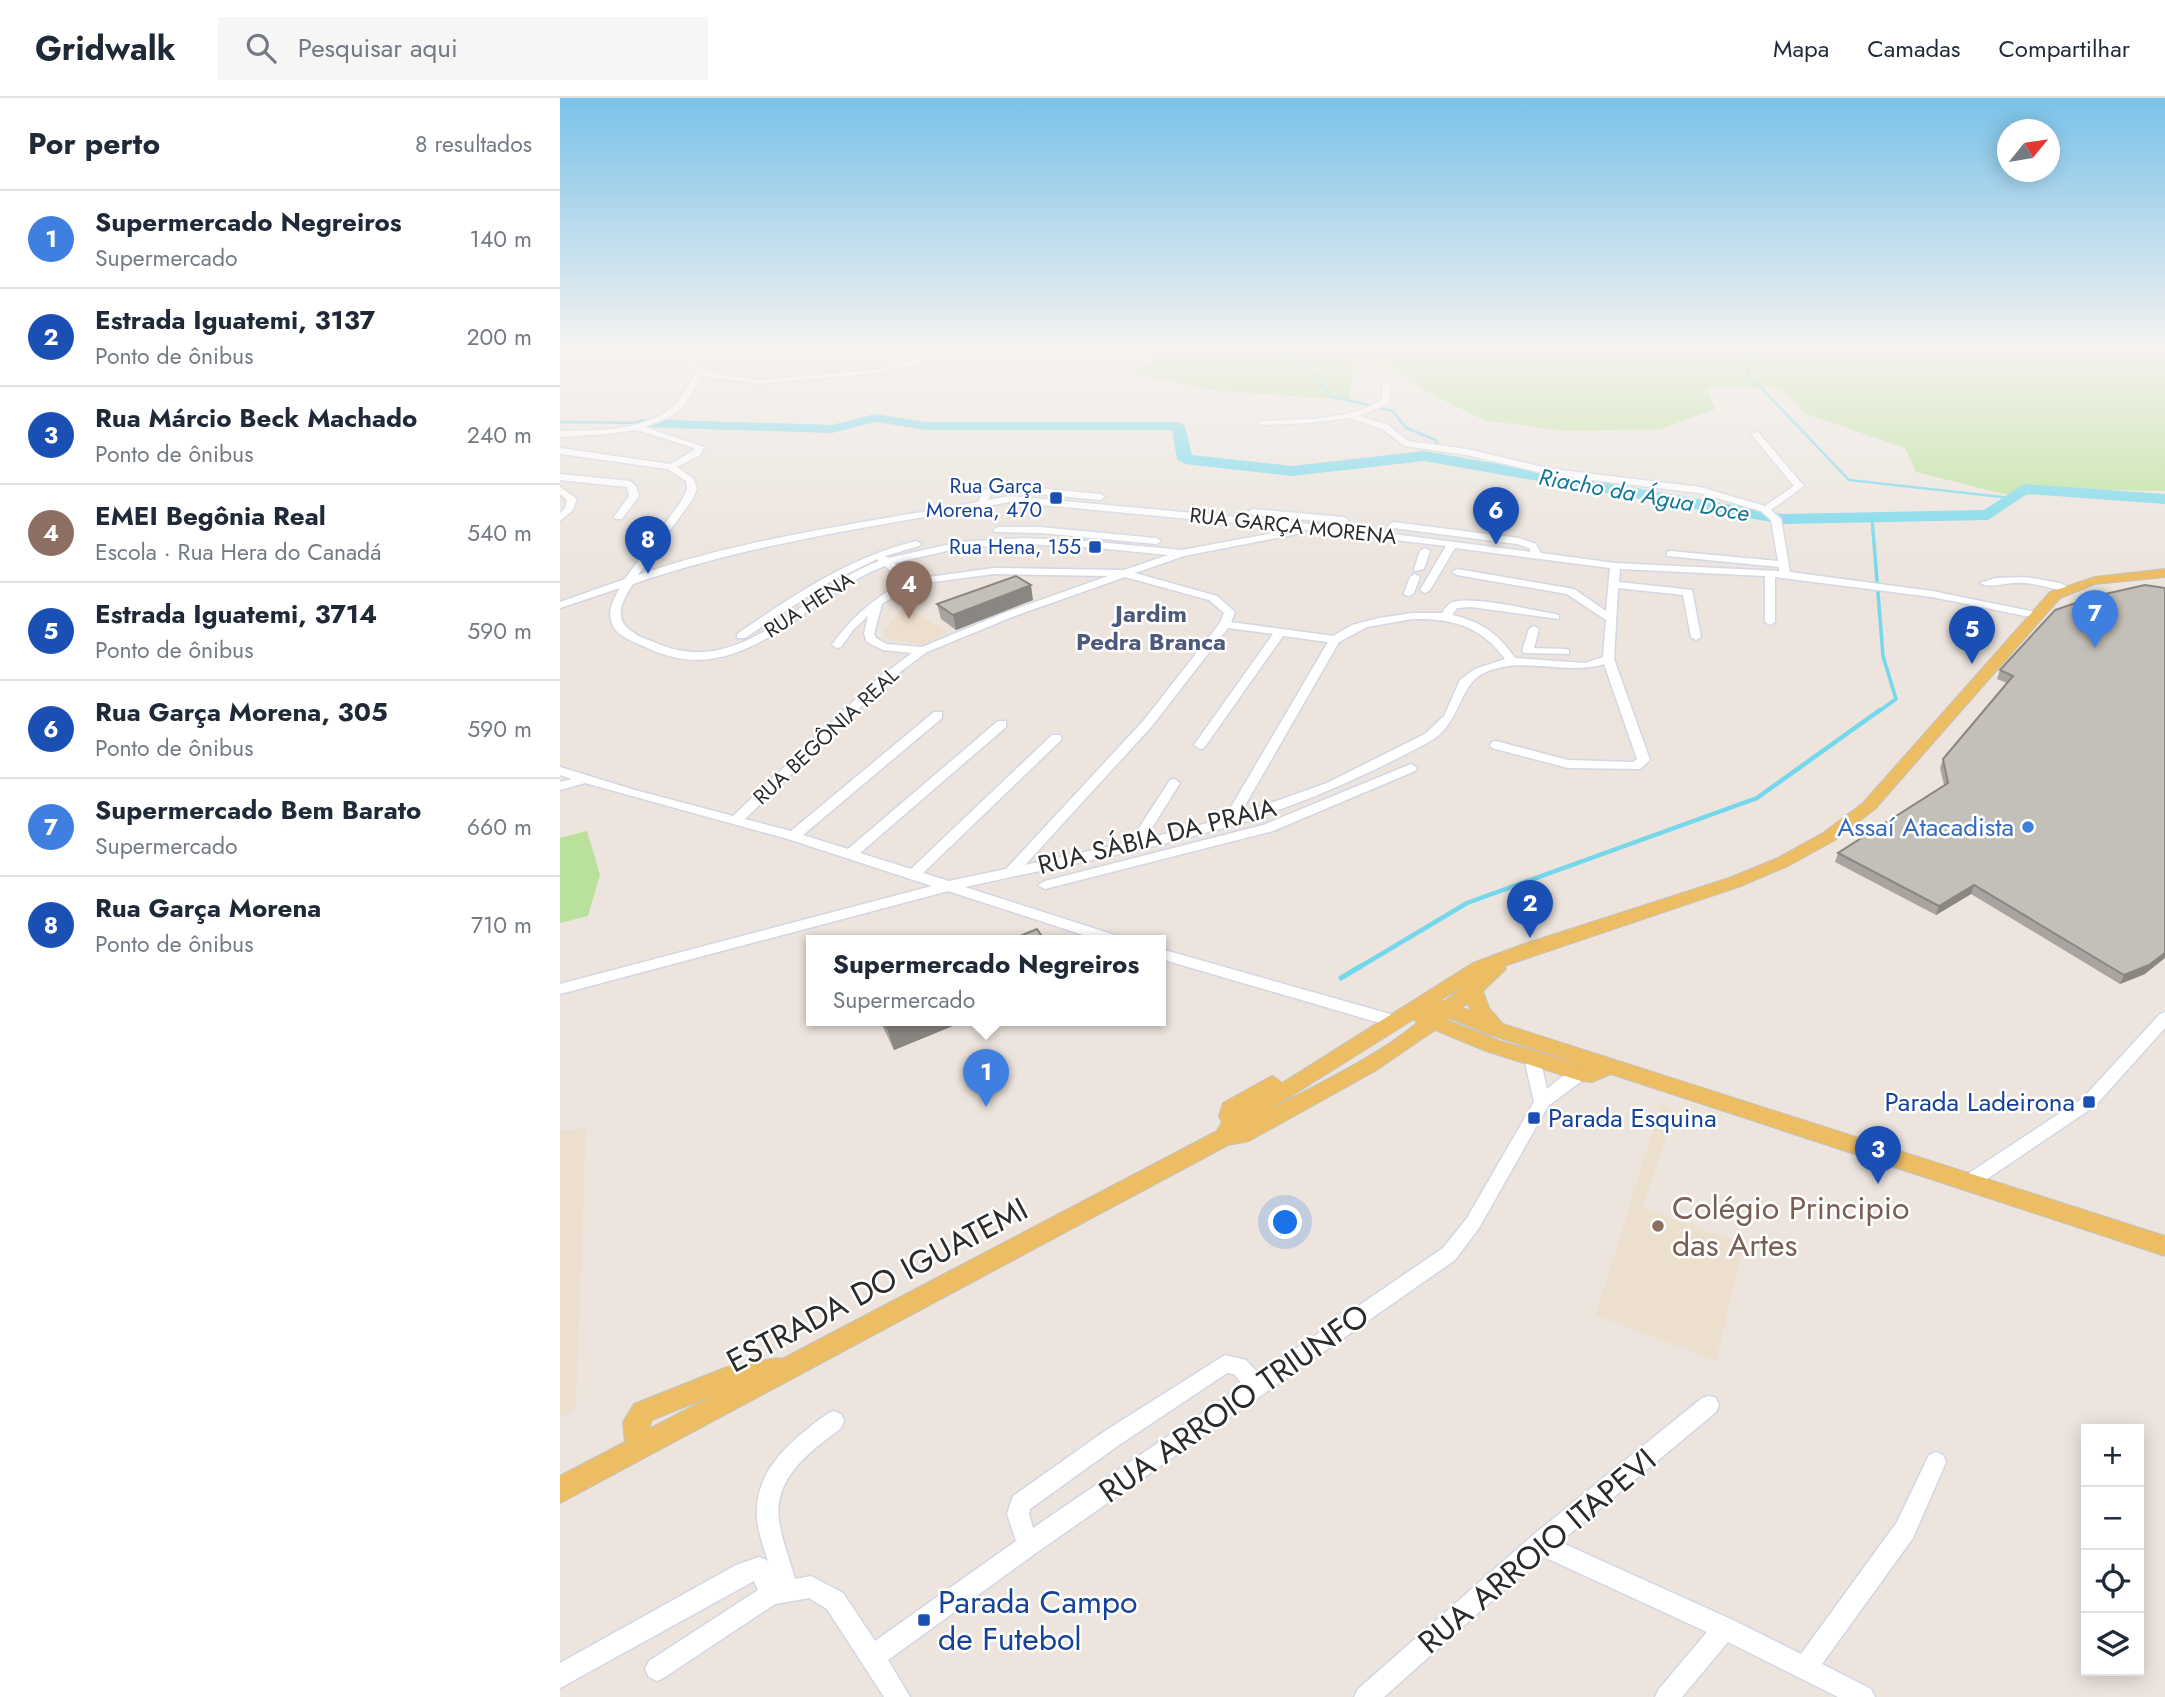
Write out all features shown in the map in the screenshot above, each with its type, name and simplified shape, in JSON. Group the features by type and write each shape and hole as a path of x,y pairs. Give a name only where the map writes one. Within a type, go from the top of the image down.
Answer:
{"main road":[{"name":"ESTRADA DO IGUATEMI","path":"1233,1131 1229,1112 1233,1106 1322,1059 1346,1054 1464,976 1775,865 1814,848 1846,827 1869,806 2055,595 2107,578 2165,573"},
{"name":"ESTRADA DO IGUATEMI","path":"560,1490 1233,1131 1385,1055 1517,955"},
{"path":"1472,987 1480,1011 1496,1029"},
{"path":"1385,1055 1407,1032 1411,1011 1496,1029 2165,1246"},
{"path":"1438,1015 1532,1058 1581,1073 1592,1074 1609,1066"}],"street":[{"path":"560,434 636,427 651,422"},
{"path":"1262,423 1277,422"},
{"path":"1369,422 1385,427 1405,443 1456,450 1552,472 1687,487 1766,510 1776,519 1784,569 1670,554"},
{"path":"636,427 700,447 697,453 671,467"},
{"path":"1755,434 1798,486 1766,510"},
{"path":"560,451 671,467 690,480 692,489 664,535 628,581"},
{"path":"560,477 626,482 631,486 634,496 619,517"},
{"path":"560,490 572,499 569,509 560,518"},
{"path":"983,502 987,492 994,490 1042,491 1339,520 1346,522 1351,531"},
{"path":"786,538 800,526 964,497"},
{"name":"RUA GARÇA MORENA","path":"560,605 714,554 786,538 983,502 1040,501 1351,531 1615,566 1770,573 1784,569 1944,596 2035,615"},
{"path":"1393,525 1519,541 1533,546 1536,555"},
{"name":"RUA BEGÔNIA REAL","path":"737,820 881,681 923,650 1008,615 1124,573 1181,548 1316,528"},
{"path":"945,538 1003,529 1075,539"},
{"name":"RUA HENA","path":"628,581 615,604 614,615 619,626 630,636 671,654 701,658 746,645 856,575 886,562 988,539 1075,539 1181,548"},
{"path":"741,636 833,573 876,554 918,544"},
{"path":"1417,572 1427,587 1452,544"},
{"path":"1409,593 1425,551"},
{"path":"837,645 850,626 877,601 906,586 909,579 876,554"},
{"path":"1417,572 1440,564"},
{"path":"1496,745 1568,764 1636,766 1644,760 1608,659 1616,585 1615,566"},
{"path":"925,580 994,571 1124,573 1213,598 1228,608 1230,616 1225,624 1148,723 1010,873"},
{"path":"1457,572 1570,591 1612,619"},
{"path":"1770,573 1770,622"},
{"path":"1985,583 2022,578 2067,589"},
{"path":"1616,585 1688,592 1696,637"},
{"path":"877,601 869,634 871,640 883,647 923,650"},
{"path":"1446,615 1454,606 1471,604 1555,617"},
{"path":"1230,822 1335,640 1346,631 1367,623 1413,615 1446,615 1474,625 1509,656 1528,651 1565,652"},
{"path":"1225,624 1335,640"},
{"path":"1528,651 1534,629"},
{"path":"1200,745 1279,633"},
{"name":"RUA SÁBIA DA PRAIA","path":"560,989 948,886 1134,846 1230,822 1331,786 1414,747 1440,729 1467,678 1509,656 1586,666 1608,659"},
{"path":"793,836 938,715"},
{"path":"849,855 1002,724"},
{"path":"913,875 1056,738"},
{"path":"1045,885 1268,828 1411,768"},
{"path":"560,771 793,836 1100,935"},
{"path":"560,786 585,779"},
{"path":"1134,846 1174,783"},
{"path":"1255,814 1268,828"},
{"path":"1166,955 1411,1011"},
{"path":"1969,1182 2089,1102 2165,1018"},
{"path":"1532,1058 1542,1102 1581,1073"},
{"name":"RUA ARROIO TRIUNFO","path":"874,1656 1028,1545 1449,1254 1473,1223 1542,1102"},
{"path":"1028,1545 1018,1514 1021,1503 1112,1438 1225,1364 1239,1366 1258,1387"},
{"name":"RUA ARROIO ITAPEVI","path":"1366,1697 1540,1544 1709,1405"},
{"path":"778,1592 768,1520 771,1487 790,1454 834,1421"},
{"path":"1805,1668 1905,1530 1936,1462"},
{"path":"1540,1544 1725,1628 1863,1697"},
{"path":"560,1676 744,1573 759,1568 778,1592"},
{"path":"657,1668 778,1592 811,1587 835,1601 874,1656 898,1697"},
{"path":"1667,1697 1725,1628"}],"shaded area":[{"path":"903,607 949,632 922,645 884,638 884,630"},
{"name":"Colégio Principio das Artes","path":"1661,1104 1674,1114 1642,1208 1744,1244 1716,1361 1596,1315"},
{"path":"586,1128 576,1409 560,1418 560,1131"}],"green space":[{"path":"1496,422 1681,422 1660,429 1563,431"},
{"path":"1828,422 2165,422 2165,491 2067,489 2016,497 1916,472 1905,448"},
{"path":"587,831 600,875 588,916 560,923 560,838"}],"building":[{"path":"1016,576 1031,585 953,615 937,604"},
{"name":"Assaí Atacadista","path":"2145,585 2165,588 2165,953 2149,965 2124,975 1974,885 1939,906 1838,853 1948,783 1943,759 2013,676 2000,670 2055,610 2096,596"},
{"path":"1037,929 1041,935 1022,935"}],"waterway":[{"path":"560,422 640,423"},
{"name":"Riacho da Água Doce","path":"640,423 832,429 861,422"},
{"name":"Riacho da Água Doce","path":"898,422 926,426 1178,426 1185,459 1292,471 1424,456 1783,519 1988,515 2024,489 2165,499"},
{"path":"1401,422 1406,428 1436,440 1442,460"},
{"path":"1793,422 1849,480 2011,498"},
{"path":"1872,518 1883,656 1896,699 1878,712"},
{"path":"1358,968 1467,903 1757,798 1880,710"},
{"path":"1341,978 1361,966"}],"place":[{"name":"Rua Garça Morena, 470","path":"1056,498"},
{"name":"Rua Garça Morena, 305","path":"1496,545"},
{"name":"Rua Hena, 155","path":"1095,547"},
{"name":"Rua Garça Morena","path":"648,574"},
{"name":"EMEI Begônia Real","path":"909,619"},
{"name":"Supermercado Bem Barato","path":"2095,648"},
{"name":"Estrada Iguatemi, 3714","path":"1972,664"},
{"name":"Assaí Atacadista","path":"2028,827"},
{"name":"Estrada Iguatemi, 3137","path":"1530,938"},
{"name":"Parada Ladeirona","path":"2089,1102"},
{"name":"Supermercado Negreiros","path":"986,1107"},
{"name":"Parada Esquina","path":"1534,1118"},
{"name":"Rua Márcio Beck Machado","path":"1878,1184"},
{"name":"Colégio Principio das Artes","path":"1658,1226"},
{"name":"Parada Campo de Futebol","path":"924,1620"}],"district":[{"name":"Jardim Pedra Branca","path":"1151,628"}]}
